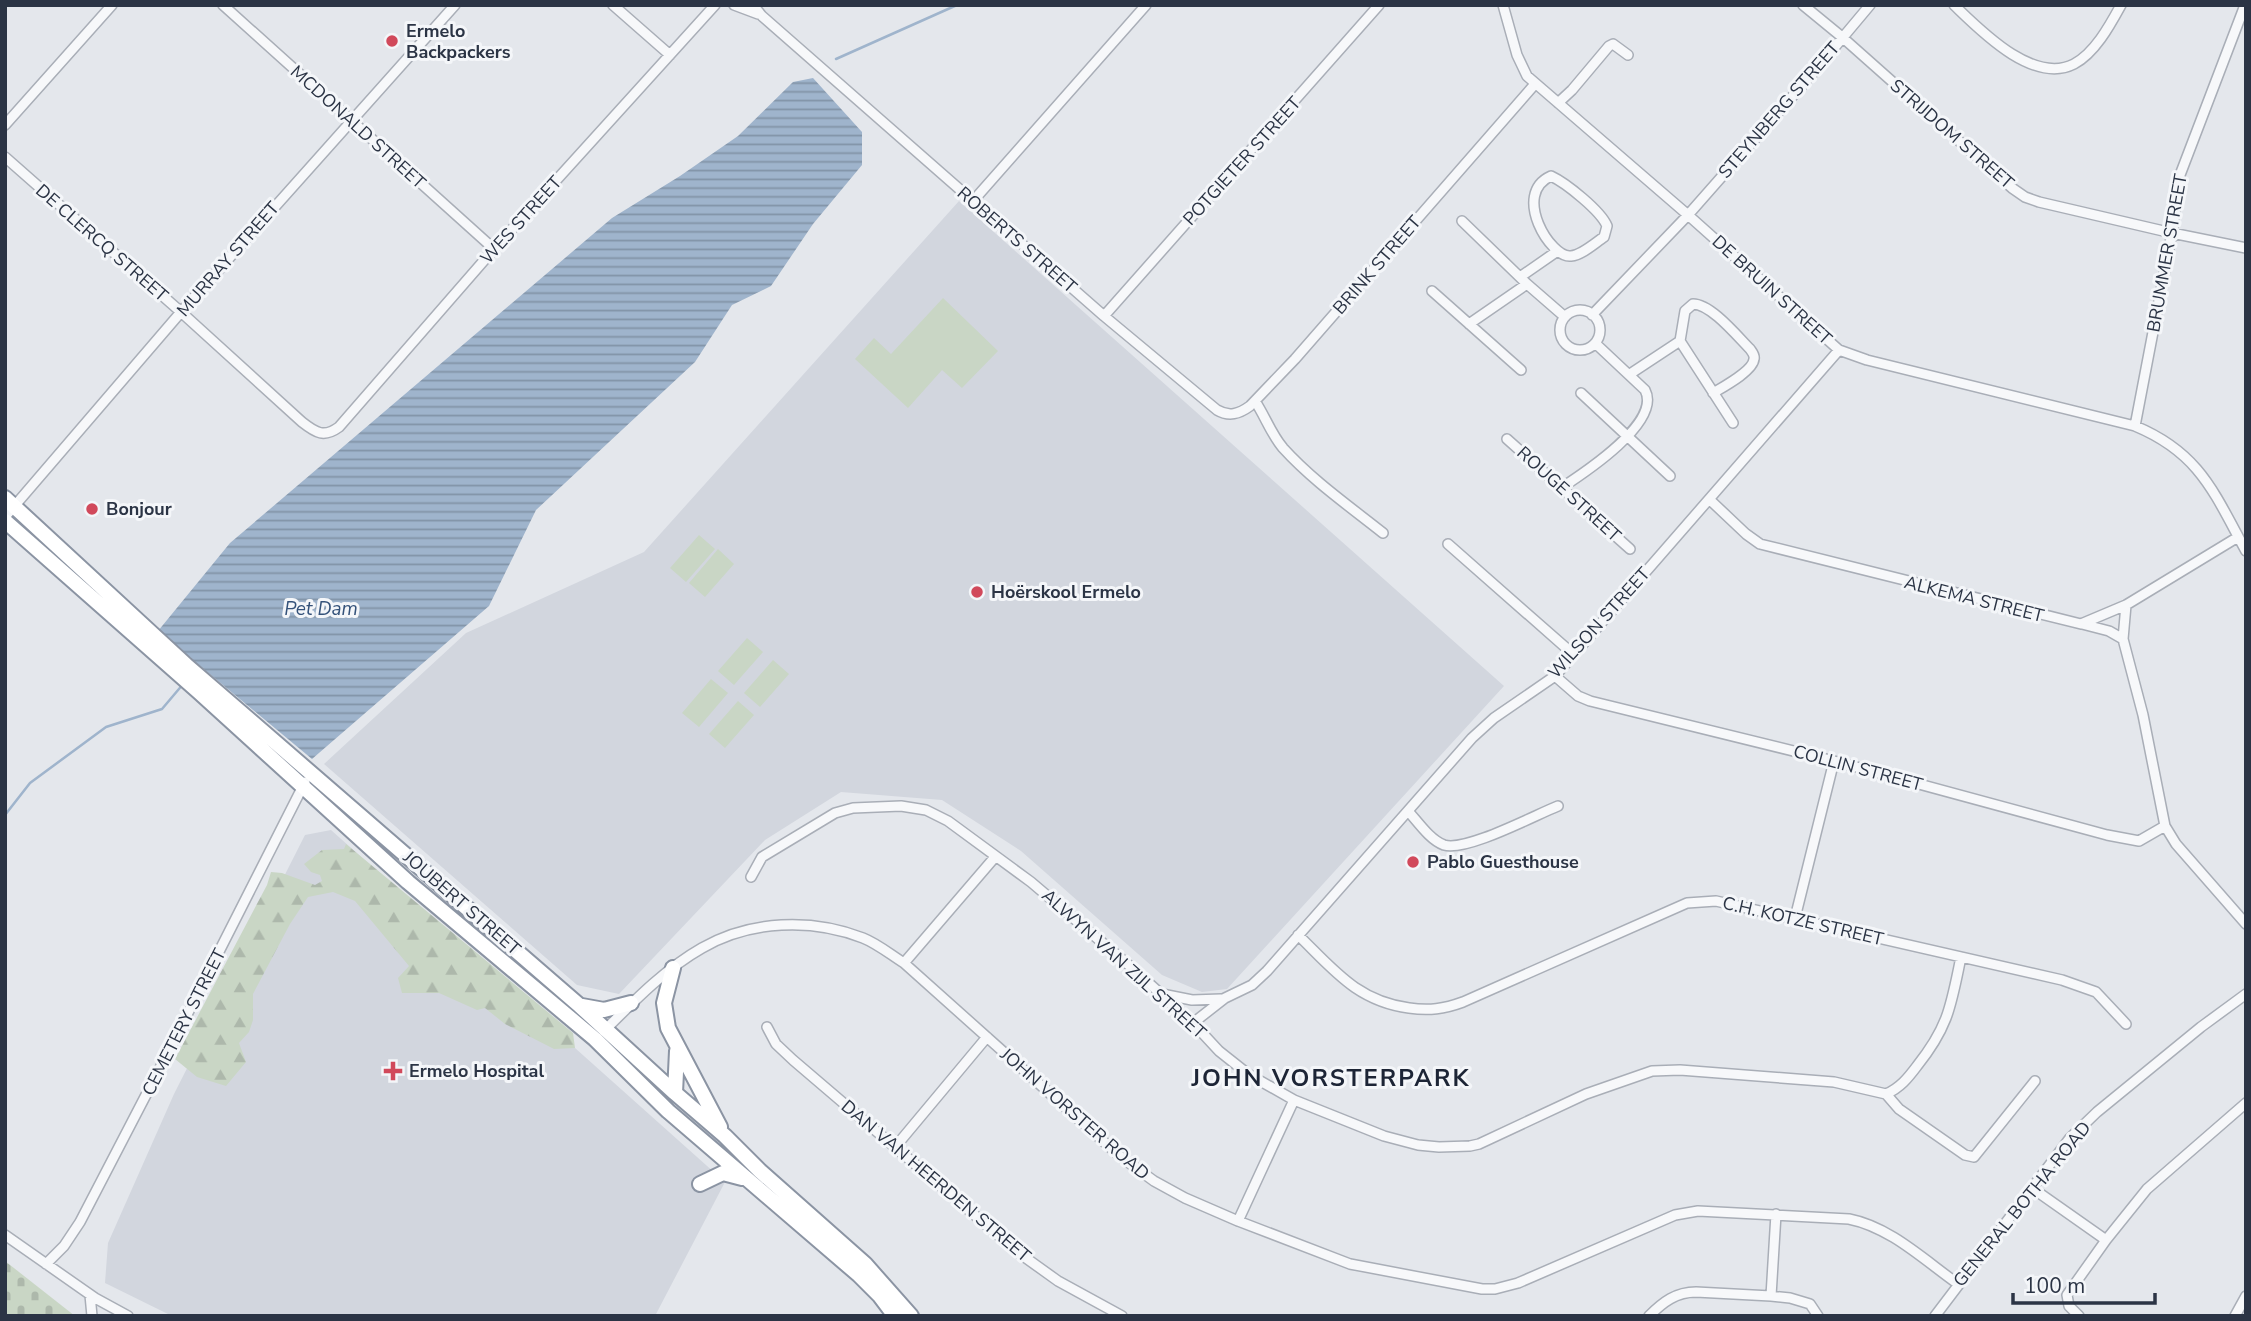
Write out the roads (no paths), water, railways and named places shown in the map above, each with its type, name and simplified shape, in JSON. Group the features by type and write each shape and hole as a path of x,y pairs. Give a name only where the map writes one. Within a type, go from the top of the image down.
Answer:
{"highway":[{"name":"JOUBERT STREET","path":"8,511 182,670 311,773 580,1006 600,1035 668,1111 865,1281 895,1316"},
{"name":"JOUBERT STREET","path":"204,688 302,786 408,882 675,1093 725,1136 760,1171 865,1264 911,1316"},
{"path":"673,968 666,991 664,1012 668,1028 725,1136"},
{"path":"580,1006 604,1010 631,1003"},
{"path":"675,1093 677,1049"},
{"path":"701,1184 723,1173 747,1179"}],"street":[{"path":"5,125 112,5"},
{"name":"MCDONALD STREET","path":"223,5 494,249"},
{"name":"MURRAY STREET","path":"8,511 455,5"},
{"path":"613,5 670,55"},
{"name":"WES STREET","path":"327,434 339,427 494,249 715,5"},
{"path":"734,5 762,16"},
{"path":"753,5 762,16"},
{"path":"973,201 1146,5"},
{"name":"POTGIETER STREET","path":"1104,316 1380,5"},
{"name":"DE BRUIN STREET","path":"1503,5 1517,55 1527,76 1839,350 1867,360 2135,426 2179,450 2191,462 2204,477 2246,551"},
{"name":"STRIJDOM STREET","path":"1803,5 2025,197 2246,248"},
{"name":"STEYNBERG STREET","path":"1592,314 1688,215 1870,5"},
{"path":"1954,5 2005,51 2038,66 2058,68 2072,65 2085,55 2122,5"},
{"name":"BRUMMER STREET","path":"2135,426 2172,233 2175,196 2187,152 2245,5"},
{"name":"ROBERTS STREET","path":"762,16 1104,316 1207,402"},
{"path":"1558,103 1609,46 1614,44 1628,55"},
{"name":"BRINK STREET","path":"1207,402 1229,415 1244,410 1255,401 1535,84"},
{"name":"DE CLERCQ STREET","path":"5,157 302,422 316,432 327,434"},
{"path":"1551,176 1561,181 1601,216 1607,226 1604,237 1580,253 1568,257 1556,251 1537,220 1534,209 1535,189 1542,180 1551,176"},
{"path":"1462,221 1565,317"},
{"path":"1469,324 1556,251"},
{"path":"1432,291 1521,370"},
{"path":"1713,393 1751,367 1755,359 1750,349 1711,312 1693,304 1685,311 1680,341 1713,393 1733,423"},
{"path":"1579,310 1592,314 1600,330 1595,343 1583,350 1566,344 1560,332 1560,325 1565,317 1579,310"},
{"path":"1630,374 1680,341"},
{"path":"1560,488 1600,462 1627,436 1648,408 1649,397 1646,390 1595,343"},
{"name":"WILSON STREET","path":"1193,1023 1225,998 1260,978 1482,729 1555,676 1839,350"},
{"path":"1581,393 1670,476"},
{"path":"1255,401 1281,446 1331,492 1383,533"},
{"name":"ROUGE STREET","path":"1507,439 1630,549"},
{"name":"ALKEMA STREET","path":"1709,499 1745,534 1760,544 2081,624 2123,639"},
{"path":"2081,624 2126,605 2238,537"},
{"path":"1448,544 1573,654"},
{"path":"2126,605 2123,639 2143,715 2165,826 2182,851 2246,924"},
{"name":"COLLIN STREET","path":"1555,676 1578,696 1590,701 1834,761 2133,841 2143,840 2165,826"},
{"path":"1795,918 1834,761"},
{"name":"CEMETERY STREET","path":"46,1264 64,1246 80,1222 311,773"},
{"name":"ALWYN VAN ZIJL STREET","path":"751,877 762,857 835,813 853,808 901,806 926,810 948,821 1031,882 1248,1074 1294,1100 1384,1136 1418,1145 1458,1147 1479,1144 1586,1094 1652,1070 1834,1082 1886,1094"},
{"path":"1408,811 1435,839 1444,845 1452,846 1479,839 1558,806"},
{"path":"904,963 995,857"},
{"name":"C.H. KOTZE STREET","path":"1298,935 1362,993 1389,1005 1434,1010 1463,1002 1687,903 1716,901 2084,987 2096,992 2126,1024"},
{"name":"JOHN VORSTER ROAD","path":"600,1035 631,1003 705,946 769,926 810,925 866,939 904,963 1138,1171 1185,1198 1238,1222 1350,1264 1470,1287 1495,1289 1518,1283 1675,1215 1698,1210 1863,1222 1888,1234 1958,1284"},
{"path":"1961,957 1949,1013 1937,1040 1901,1086 1886,1094 1899,1109 1965,1155 1975,1157 2035,1081"},
{"path":"1160,994 1192,1000 1225,998"},
{"name":"GENERAL BOTHA ROAD","path":"1935,1316 2070,1138 2097,1112 2246,994"},
{"name":"DAN VAN HEERDEN STREET","path":"767,1027 784,1052 1019,1253 1058,1281 1122,1316"},
{"path":"896,1146 987,1037"},
{"path":"1238,1222 1294,1100"},
{"path":"2079,1316 2069,1306 2067,1294 2106,1240 2147,1189 2246,1103"},
{"path":"2032,1188 2106,1240"},
{"path":"1771,1296 1776,1214"},
{"path":"5,1235 117,1314 128,1316"},
{"path":"1649,1316 1672,1297 1687,1292 1771,1296 1807,1303 1815,1309 1818,1316"},
{"path":"90,1295 92,1316"},
{"path":"2235,1316 2246,1296"}],"water":[{"name":"Pet Dam","path":"813,78 862,132 862,165 813,224 771,286 732,305 695,362 536,510 489,606 312,759 158,631 230,543 612,218 738,136 793,82"}],"waterway":[{"path":"836,59 957,5"},
{"path":"5,815 30,783 106,727 162,709 184,683"}],"place":[{"name":"Ermelo Backpackers","path":"392,41"},
{"name":"Bonjour","path":"92,509"},
{"name":"Hoërskool Ermelo","path":"977,592"},
{"name":"Pablo Guesthouse","path":"1413,862"},
{"name":"Ermelo Hospital","path":"393,1071"}],"district":[{"name":"JOHN VORSTERPARK","path":"1331,1078"}]}
